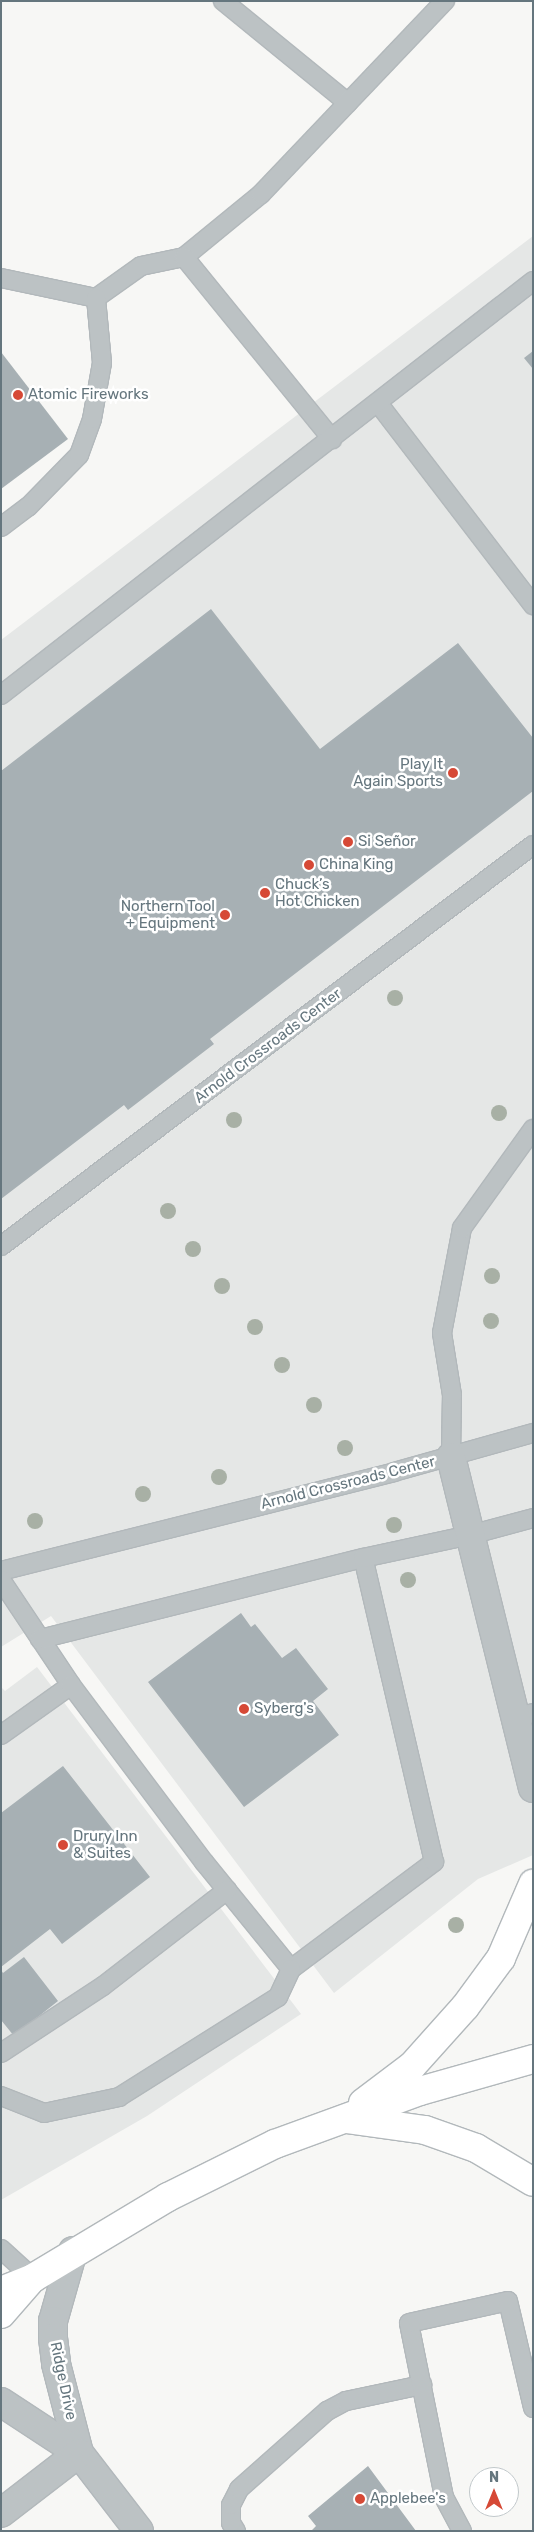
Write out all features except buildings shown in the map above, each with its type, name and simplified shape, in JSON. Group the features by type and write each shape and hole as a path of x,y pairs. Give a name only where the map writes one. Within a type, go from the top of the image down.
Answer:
{"main road":[{"path":"342,2119 412,2066 465,2007 501,1958 533,1884"},
{"path":"1,2291 33,2278 73,2251 168,2197 243,2158 420,2091 533,2059"},
{"path":"342,2119 425,2130 476,2148 533,2182"},
{"path":"1,2314 33,2278"}],"street":[{"name":"Arnold Crossroads Center","path":"451,1457 470,1535 524,1715 533,1788"},
{"name":"Ridge Drive","path":"73,2251 53,2321 53,2338 56,2364 79,2453"},
{"name":"Ridge Drive","path":"1,2402 79,2453 139,2531"},
{"path":"1,2513 79,2453"}],"lane":[{"path":"223,1 348,103"},
{"path":"1,278 96,298 141,266 184,257 261,194 445,1"},
{"path":"184,257 332,438"},
{"path":"1,695 533,281"},
{"path":"1,527 28,506 79,455 92,419 102,363 96,298"},
{"path":"378,403 533,605"},
{"name":"Arnold Crossroads Center","path":"1,1246 533,845"},
{"path":"533,1129 462,1228 442,1332 452,1395 451,1457 533,1433"},
{"name":"Arnold Crossroads Center","path":"1,1571 451,1457"},
{"path":"40,1639 362,1558 470,1535 533,1518"},
{"path":"1,2096 44,2113 119,2097 278,1997 291,1969 434,1862 362,1558"},
{"path":"1,1580 71,1686 226,1890 291,1969"},
{"path":"1,1735 71,1686"},
{"path":"1,2052 103,1986 226,1890"},
{"path":"1,2248 33,2278"},
{"path":"462,2531 444,2497 409,2323 508,2301 533,2408"},
{"path":"236,2531 231,2523 231,2505 239,2489 327,2411 346,2401 422,2385"}],"shaded area":[{"path":"533,236 533,1855 478,1879 334,1993 51,1616 1,1647 1,640"},
{"path":"37,1667 301,2014 147,2116 1,2200 1,1687 5,1691"}],"place":[{"name":"Atomic Fireworks","path":"18,395"},
{"name":"Play It Again Sports","path":"453,773"},
{"name":"Si Señor","path":"348,842"},
{"name":"China King","path":"309,865"},
{"name":"Chuck’s Hot Chicken","path":"265,893"},
{"name":"Northern Tool + Equipment","path":"225,915"},
{"name":"Syberg's","path":"244,1709"},
{"name":"Drury Inn & Suites","path":"63,1845"},
{"name":"Applebee's","path":"360,2499"}]}
